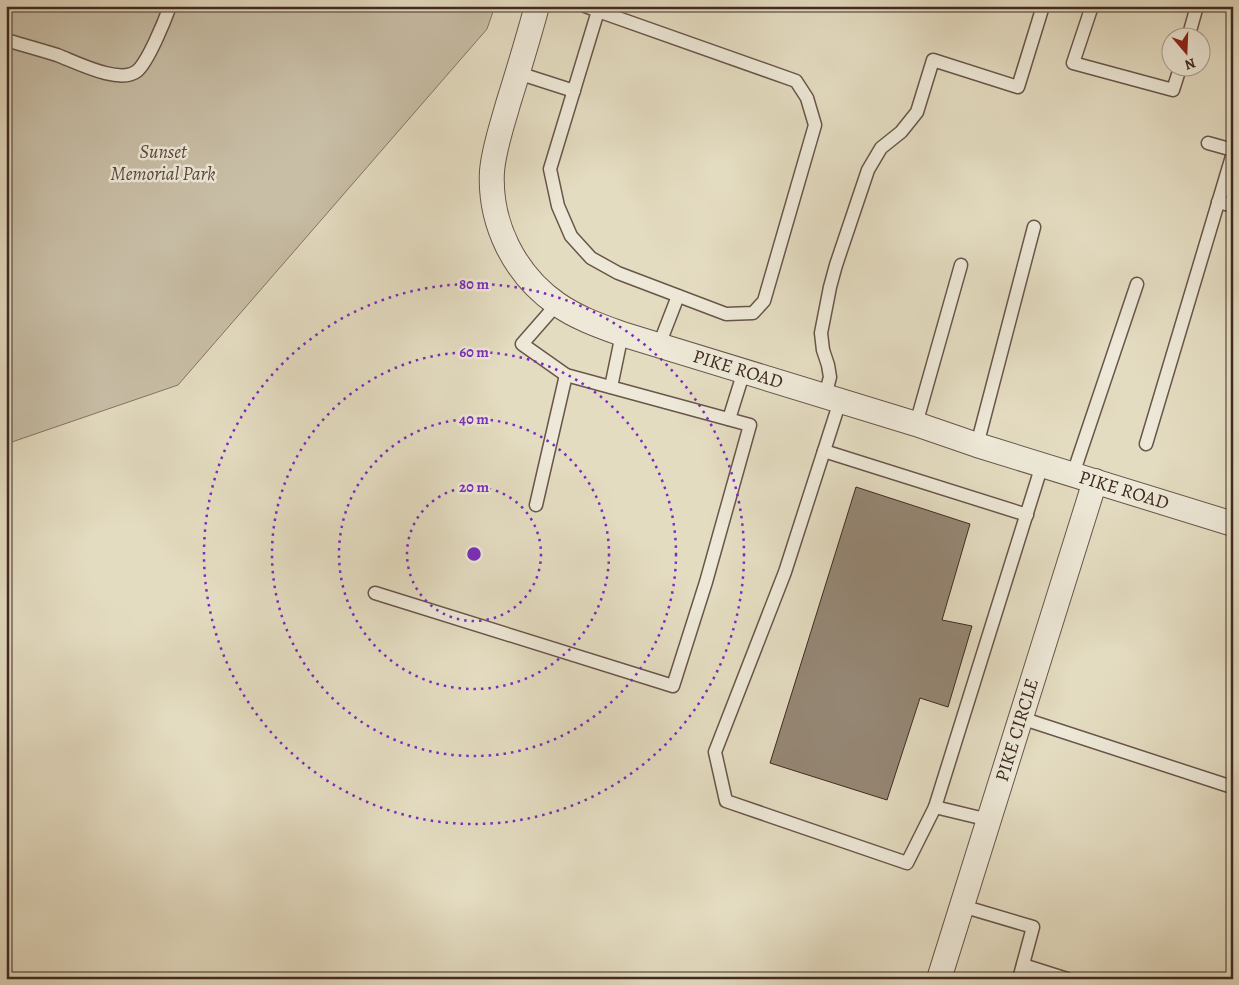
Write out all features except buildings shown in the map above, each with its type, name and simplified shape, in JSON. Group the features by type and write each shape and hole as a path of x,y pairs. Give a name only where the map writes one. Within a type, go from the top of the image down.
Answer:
{"street":[{"name":"PIKE ROAD","path":"538,6 496,147 492,170 493,201 500,231 513,260 532,284 557,304 583,319 622,334 1233,524"},
{"name":"PIKE CIRCLE","path":"939,979 1095,481"}],"lane":[{"path":"6,40 95,70 118,75 130,75 138,71 145,60 170,6"},
{"path":"585,6 796,81 807,98 815,125 764,301 753,314 726,314 618,273 591,258 571,236 558,206 550,169 598,11"},
{"path":"1042,6 1018,87 933,60 917,112 901,132 881,148 868,170 836,265 824,313 821,333 833,399 824,451 785,572 715,752 726,801 907,864 935,806 1042,465"},
{"path":"1092,6 1073,63 1173,90 1177,78"},
{"path":"1191,28 1197,6"},
{"path":"518,73 574,91"},
{"path":"1146,444 1233,151 1208,143"},
{"path":"1218,202 1233,206"},
{"path":"977,445 1034,227"},
{"path":"916,424 961,265"},
{"path":"1073,474 1137,284"},
{"path":"659,345 678,296"},
{"path":"375,593 673,686 706,582 750,425 566,375 522,344 557,304"},
{"path":"611,387 622,334"},
{"path":"729,419 744,372"},
{"path":"536,505 566,375"},
{"path":"824,451 1026,515"},
{"path":"1021,718 1229,786"},
{"path":"935,806 989,820"},
{"path":"962,906 1033,927 1019,979"},
{"path":"1023,965 1067,979"}],"green space":[{"name":"Sunset Memorial Park","path":"6,6 495,6 487,29 178,385 6,444"}]}
